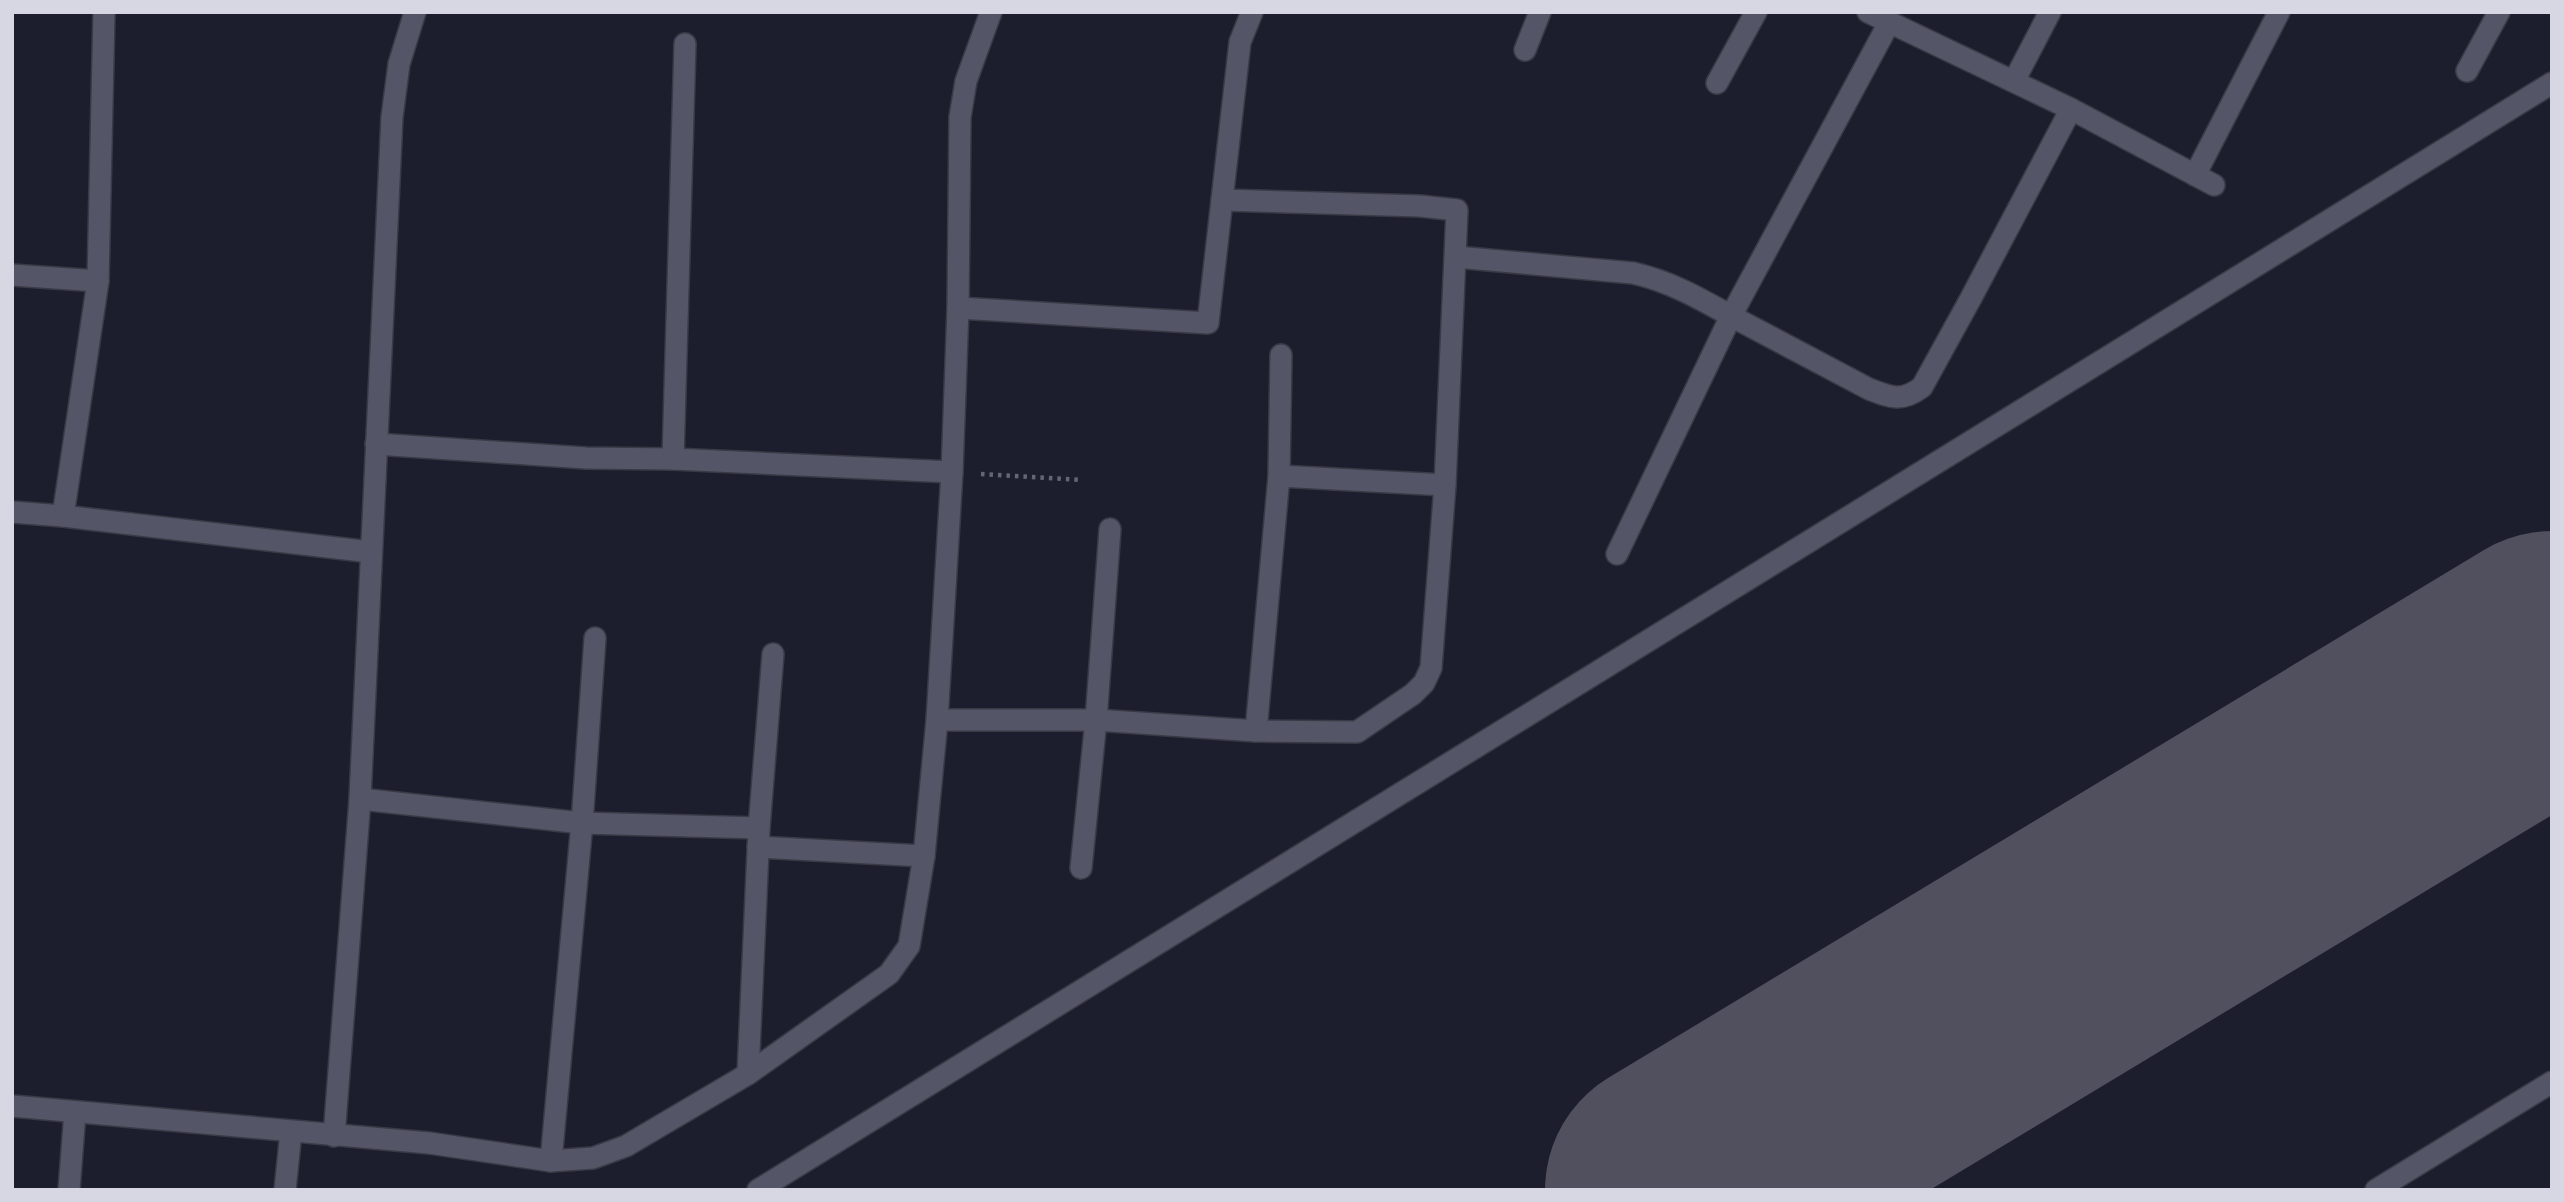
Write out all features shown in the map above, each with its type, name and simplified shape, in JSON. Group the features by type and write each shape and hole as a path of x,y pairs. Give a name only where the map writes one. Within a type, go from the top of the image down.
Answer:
{"street":[{"path":"63,516 98,281 104,12"},
{"path":"334,1136 360,799 392,117 399,64 415,12"},
{"path":"12,1106 429,1143 551,1161 593,1157 626,1146 748,1074 890,974 909,946 924,856 937,720 952,472 958,308 960,117 966,80 991,12"},
{"path":"958,308 1208,323 1240,42 1252,12"},
{"path":"1525,50 1540,12"},
{"path":"1717,83 1756,12"},
{"path":"1868,12 2071,109 2204,180 2279,12"},
{"path":"2014,81 2050,12"},
{"path":"2467,71 2499,12"},
{"path":"1617,554 1731,316 1889,23"},
{"path":"674,458 685,44"},
{"path":"758,1190 2552,83"},
{"path":"1456,257 1653,277 1677,286 1869,389 1891,397 1909,397 1922,387 2071,109"},
{"path":"937,720 1096,720 1256,731 1357,732 1413,694 1424,683 1431,668 1446,485 1457,210 1420,206 1222,200"},
{"path":"12,275 98,281"},
{"path":"1256,731 1279,476 1281,355"},
{"path":"376,444 586,458 674,458 952,472"},
{"path":"1279,476 1446,485"},
{"path":"12,512 371,552"},
{"path":"1081,869 1096,720 1110,529"},
{"path":"551,1161 582,822 595,638"},
{"path":"748,1074 758,838 773,654"},
{"path":"360,799 924,856"},
{"path":"2376,1190 2552,1082"},
{"path":"69,1190 75,1112"},
{"path":"285,1190 291,1132"}],"path":[{"path":"952,472 1081,480"}],"runway":[{"path":"1676,1190 2552,662"}]}
